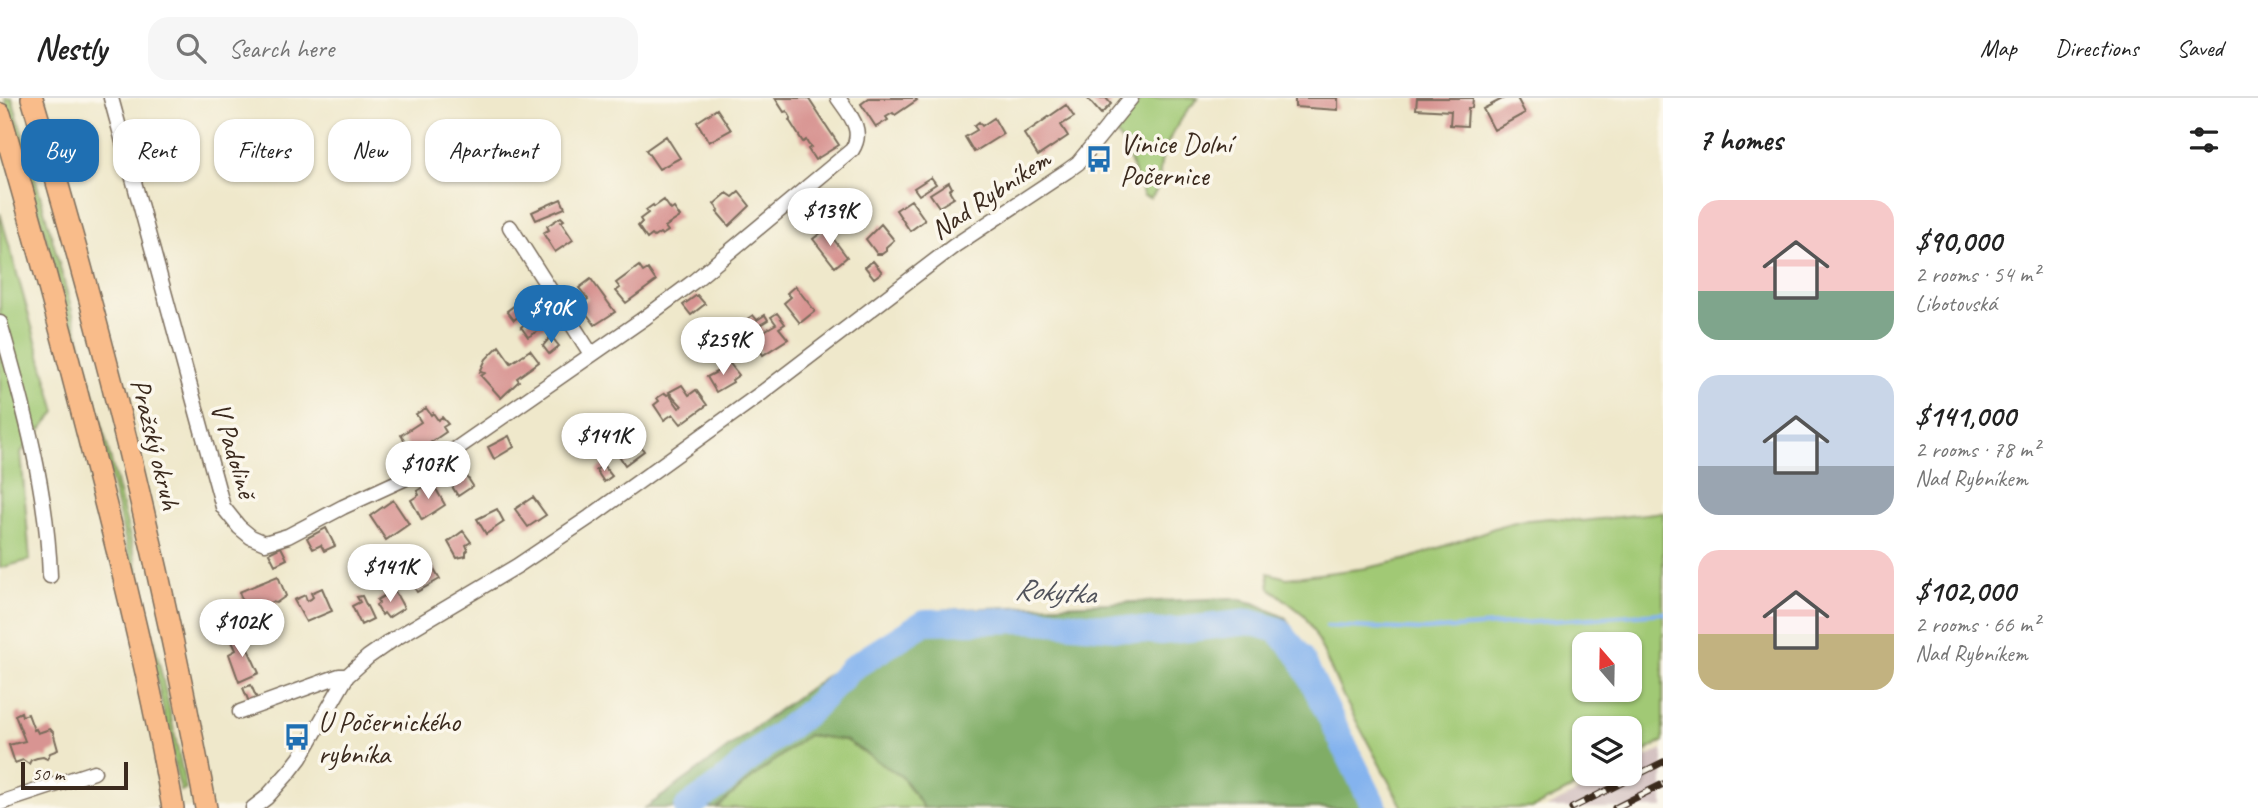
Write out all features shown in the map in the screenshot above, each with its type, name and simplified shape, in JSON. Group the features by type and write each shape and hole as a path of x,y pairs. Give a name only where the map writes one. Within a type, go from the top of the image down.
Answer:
{"highway":[{"name":"Pražský okruh","path":"32,98 122,418 168,618 205,802"},
{"path":"0,114 59,319 116,547 172,805"}],"street":[{"name":"V Padolině","path":"111,98 222,507 251,537 265,543 288,537 343,507 430,467 692,282 852,150 858,136 857,129 838,98"},
{"name":"Nad Rybníkem","path":"253,808 295,765 347,676 368,657 517,566 590,516 763,392 954,246 1068,171 1078,163 1131,98"},
{"path":"510,227 591,354"},
{"path":"0,323 24,406 42,495 49,544 50,576"},
{"name":"Nad Rybníkem","path":"240,712 339,676 347,676"},
{"path":"306,688 326,710"},
{"path":"0,803 94,772"}],"shaded area":[{"path":"1663,749 1663,808 1546,808 1590,786 1642,786 1642,760"}],"green space":[{"path":"5,98 12,98 21,130 21,153"},
{"path":"1142,98 1198,98 1183,116 1167,144 1162,157 1159,182 1150,198 1144,196 1124,145 1115,133"},
{"path":"29,182 36,182 84,356 128,529 186,790 181,791 116,501"},
{"path":"0,213 56,412 21,452 30,560 0,568"},
{"path":"1663,512 1663,742 1642,752 1642,716 1572,716 1572,786 1577,786 1533,808 1403,808 1343,696 1315,634 1304,615 1270,588 1268,573 1287,578 1367,568 1408,559 1500,526 1550,518 1583,521"},
{"path":"1232,598 1254,603 1286,618 1388,808 924,808 902,777 845,740 808,735 717,808 645,808 836,669 900,627 928,613 939,610"},
{"path":"808,735 845,740 902,777 924,808 717,808"}],"building":[{"path":"775,98 808,98 839,145 815,160 808,149 811,147 806,140 803,142 789,120 791,118 787,111 784,112"},
{"path":"869,98 917,100 895,115 893,113 886,117 888,120 876,127 861,104"},
{"path":"1087,98 1106,98 1111,104 1101,114"},
{"path":"1295,98 1338,98 1338,110 1295,107"},
{"path":"1417,98 1473,98 1472,108 1468,108 1467,126 1450,125 1451,111 1416,109"},
{"path":"1504,98 1517,98 1525,113 1494,130 1483,109"},
{"path":"1066,105 1074,117 1061,125 1068,136 1038,156 1024,134"},
{"path":"717,109 731,130 709,142 697,122"},
{"path":"994,118 1003,134 974,152 965,137 977,130 974,126 979,122 982,126"},
{"path":"666,136 680,158 659,169 646,150"},
{"path":"931,177 936,184 919,195 914,188"},
{"path":"949,182 952,188 949,190 954,198 939,207 930,194"},
{"path":"739,192 750,206 729,226 714,204 727,193 733,197"},
{"path":"561,199 565,208 536,220 532,212"},
{"path":"664,200 680,217 665,227 668,231 662,235 652,235 647,239 638,226 642,222 640,219 648,213 646,210"},
{"path":"911,200 925,220 910,231 896,210"},
{"path":"561,217 564,220 561,222 573,240 555,252 543,233 549,230 547,226"},
{"path":"881,224 894,240 886,247 886,251 877,254 866,239"},
{"path":"826,229 847,257 835,267 813,239"},
{"path":"873,261 882,272 874,278 865,267"},
{"path":"639,266 643,272 648,269 656,281 626,303 616,291 620,288 616,283"},
{"path":"591,279 615,312 595,325 580,305 588,299 579,288"},
{"path":"795,286 815,311 800,323 784,303 791,297 787,293"},
{"path":"697,295 705,304 691,315 683,305"},
{"path":"519,302 526,310 514,320 507,311"},
{"path":"547,305 551,312 545,317 551,323 528,337 521,327"},
{"path":"777,313 785,324 779,328 788,339 763,355 743,322 753,315 757,320 765,315 768,320 760,325 764,331 776,324 771,317"},
{"path":"551,336 559,346 549,354 543,346"},
{"path":"499,346 511,363 530,350 539,362 517,378 519,381 501,398 481,376 485,373 480,372 486,359"},
{"path":"727,360 739,375 716,392 707,377 724,368 722,364"},
{"path":"682,385 689,395 696,390 707,405 681,424 673,414 664,420 654,405 659,401 657,398 665,393 669,394 679,408 682,406 669,392"},
{"path":"426,408 431,415 433,413 438,420 442,417 448,424 443,427 446,432 412,452 401,435 421,422 416,414"},
{"path":"509,436 514,447 494,459 488,447"},
{"path":"633,436 644,451 625,465 615,449"},
{"path":"603,465 612,476 604,482 596,470"},
{"path":"458,474 461,479 466,475 473,486 458,496 448,480"},
{"path":"432,482 445,505 422,520 411,500 419,495 417,491"},
{"path":"533,497 546,515 528,527 515,509"},
{"path":"393,500 409,524 386,540 370,516"},
{"path":"497,509 504,522 486,534 477,519"},
{"path":"326,528 335,546 324,551 321,545 313,549 307,538"},
{"path":"463,531 471,542 466,545 466,556 457,558 448,542"},
{"path":"281,547 287,559 275,565 269,553"},
{"path":"422,562 425,566 430,562 440,579 417,592 406,574"},
{"path":"278,576 286,596 276,603 272,602 247,612 239,592"},
{"path":"322,588 332,611 306,622 294,600 305,595 307,601 313,597 311,593"},
{"path":"394,590 404,608 388,618 384,613 382,615 376,605 379,603 377,600"},
{"path":"362,596 373,619 361,625 352,606 360,602 357,597"},
{"path":"240,632 259,673 239,682 229,654 236,650 230,637"},
{"path":"251,685 257,699 249,702 243,688"},
{"path":"21,712 22,716 28,714 34,730 38,733 50,729 53,732 58,750 50,753 47,759 37,758 29,764 23,760 15,763 9,745 25,741 15,715"}],"waterway":[{"path":"1327,626 1425,630 1663,613"},
{"name":"Rokytka","path":"687,808 722,783 812,709 852,668 925,622 1029,620 1161,632 1250,622 1278,630 1300,656 1375,808"},
{"path":"1278,630 1290,627"}],"railway":[{"path":"1572,808 1663,762"},
{"path":"1615,808 1663,784"}],"place":[{"name":"Vinice Dolní Počernice","path":"1099,159"},
{"name":"U Počernického rybníka","path":"297,737"}]}
